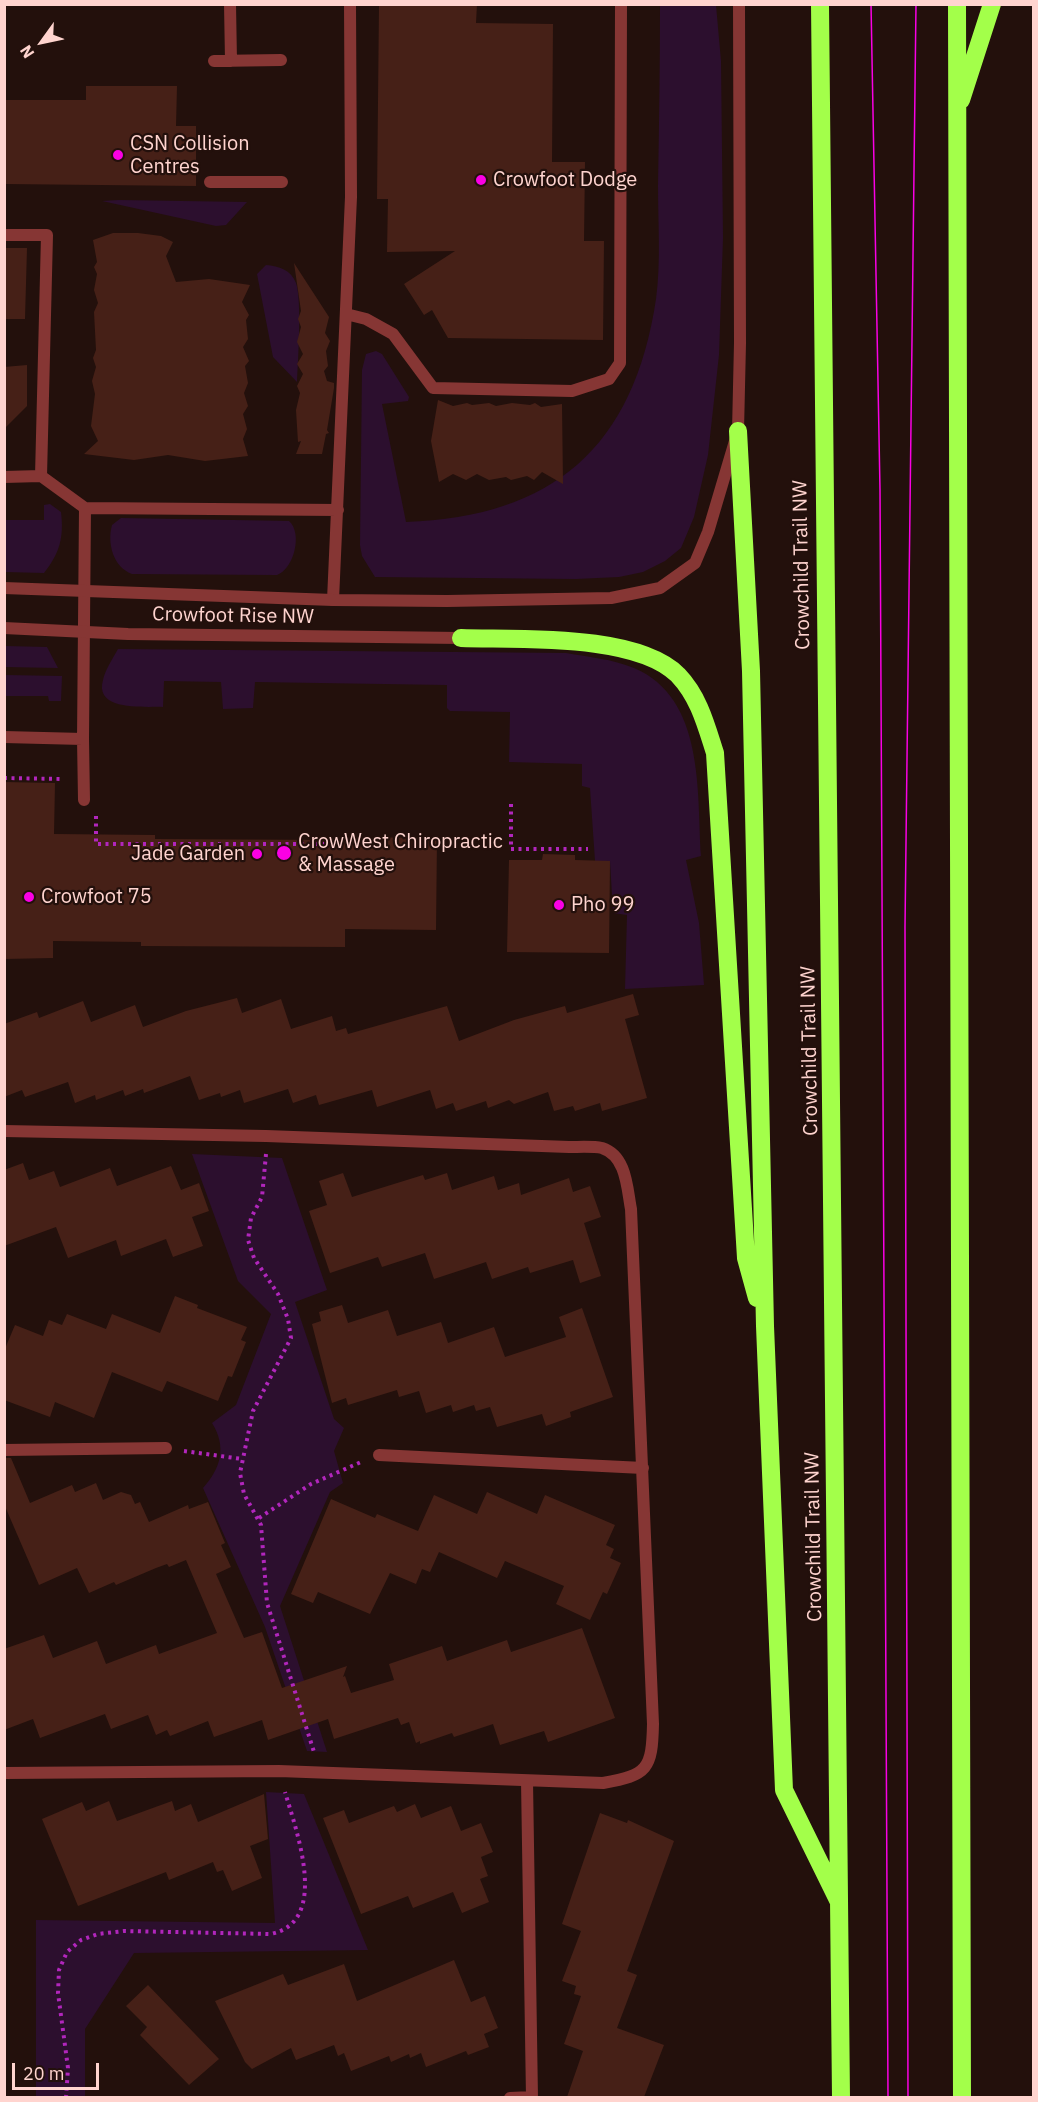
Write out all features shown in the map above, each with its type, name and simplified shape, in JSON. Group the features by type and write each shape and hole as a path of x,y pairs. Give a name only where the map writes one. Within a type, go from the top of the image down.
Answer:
{"highway":[{"name":"Crowchild Trail NW","path":"820,4 841,2097"},
{"path":"957,4 955,119 962,2097"},
{"path":"955,119 992,4"},
{"path":"738,431 752,671 765,1326 784,1790 840,1905"},
{"path":"461,638 561,640 637,651 677,674 702,710 715,753 746,1258 765,1326"}],"street":[{"path":"230,4 231,61"},
{"path":"333,600 351,197 350,4"},
{"path":"346,314 366,319 393,334 433,388 572,391 609,379 621,363 621,4"},
{"name":"Crowfoot Rise NW","path":"4,588 333,600 461,601 611,597 660,588 695,563 708,532 738,431 740,343 738,4"},
{"path":"214,61 281,60"},
{"path":"210,182 282,182"},
{"path":"4,235 47,235 41,476"},
{"path":"4,477 41,476 86,508 338,510"},
{"path":"84,800 83,630 86,508"},
{"name":"Crowfoot Rise NW","path":"4,628 83,630 128,634 461,638"},
{"path":"4,737 83,739"},
{"path":"4,1131 266,1136 580,1147 603,1149 616,1156 623,1169 631,1209 653,1724 652,1747 647,1766 632,1778 603,1784 279,1771 4,1773"},
{"path":"4,1450 166,1448"},
{"path":"379,1455 643,1468"},
{"path":"510,2097 532,2097 527,1781"}],"path":[{"path":"4,778 84,779"},
{"path":"511,804 511,849 566,852 588,849"},
{"path":"96,811 96,844 335,844"},
{"path":"266,1136 266,1172 262,1197 251,1218 248,1240 254,1258 278,1294 288,1319 291,1338 253,1411 240,1473 244,1494 259,1518 267,1603 321,1773"},
{"path":"166,1448 242,1460"},
{"path":"259,1518 334,1472 379,1455"},
{"path":"66,2097 68,2068 58,1993 59,1970 68,1952 81,1941 98,1934 124,1931 270,1934 283,1932 297,1917 302,1903 307,1872 279,1771"}],"shaded area":[{"path":"660,5 716,5 721,61 723,238 719,355 708,455 694,517 681,548 665,561 643,572 619,577 576,579 375,577 362,556 360,545 362,370 366,354 376,351 382,354 409,397 408,401 382,404 406,522 458,517 504,506 544,488 578,464 606,433 628,396 645,351 658,285"},
{"path":"102,201 247,202 226,225 216,226"},
{"path":"266,265 284,270 296,283 299,316 297,382 273,357 257,274"},
{"path":"50,504 61,512 62,529 60,544 49,566 44,573 5,572 5,520 44,520 44,505"},
{"path":"121,518 289,521 295,534 295,550 288,566 277,575 132,574 120,566 111,547 112,525"},
{"path":"5,646 47,647 58,668 5,667"},
{"path":"118,649 566,653 609,660 634,668 657,682 674,701 693,749 697,776 701,856 686,860 699,923 704,985 625,989 627,915 613,913 610,861 595,861 590,788 582,786 582,764 509,762 510,712 450,711 447,708 447,685 255,682 253,708 223,709 221,682 164,681 163,707 123,705 106,698 102,690 105,672"},
{"path":"5,675 62,676 61,701 49,701 48,696 5,696"},
{"path":"192,1154 282,1158 327,1290 295,1302 334,1419 344,1428 334,1451 343,1483 330,1492 280,1606 327,1752 307,1751 265,1627 203,1488 214,1473 220,1457 219,1440 212,1423 236,1405 271,1314 238,1281"},
{"path":"266,1792 304,1794 368,1950 134,1953 85,2029 85,2097 36,2097 36,1920 275,1923"}],"building":[{"name":"Crowfoot Dodge","path":"379,4 477,4 476,23 553,24 552,162 585,162 584,241 604,241 603,340 448,338 432,310 424,315 404,284 455,251 387,252 388,199 377,199"},
{"name":"CSN Collision Centres","path":"86,86 177,86 176,126 196,126 196,186 4,184 4,100 86,100"},
{"path":"113,233 161,236 173,242 166,256 176,282 209,279 250,285 242,302 249,315 246,320 248,339 243,347 249,361 245,366 248,383 244,393 248,406 243,414 247,429 243,439 248,456 205,461 168,455 134,460 84,454 98,441 91,426 95,394 92,381 96,367 93,358 96,350 94,312 98,303 94,290 97,274 94,267 97,262 93,240"},
{"path":"4,248 27,248 25,319 4,319"},
{"path":"294,263 329,317 325,333 330,341 326,351 328,366 324,371 327,381 334,383 334,388 327,430 329,433 326,434 322,454 296,454 301,441 298,442 296,410 300,393 297,386 303,374 297,364 303,354 297,342 301,327 298,319 301,311"},
{"path":"27,365 27,406 4,429 4,367"},
{"path":"438,400 453,406 467,403 472,405 489,403 496,406 535,403 541,407 562,404 563,484 542,472 534,480 527,476 511,480 506,477 489,480 477,474 466,480 453,474 439,482 431,441"},
{"path":"4,782 55,783 54,834 155,835 155,839 437,838 436,930 345,929 345,947 141,946 141,942 53,941 53,958 4,959"},
{"name":"Pho 99","path":"543,854 575,855 575,860 610,861 609,953 507,952 509,860 542,860"},
{"path":"633,994 639,1015 625,1019 647,1098 602,1111 600,1103 575,1111 573,1106 554,1111 548,1092 514,1104 509,1100 488,1108 486,1101 456,1111 453,1103 436,1109 430,1090 377,1107 372,1090 319,1105 316,1095 293,1103 288,1089 244,1103 240,1090 221,1097 220,1093 199,1100 190,1076 144,1093 143,1089 125,1096 123,1090 96,1100 95,1095 75,1103 68,1082 25,1097 22,1090 4,1097 4,1024 37,1012 39,1018 83,1001 91,1022 135,1005 143,1027 186,1011 237,998 242,1013 281,999 291,1029 332,1016 336,1031 346,1028 348,1034 447,1006 459,1041 514,1020 565,1006 567,1013"},
{"path":"23,1163 29,1180 54,1171 60,1187 110,1168 117,1186 171,1166 181,1190 199,1183 209,1211 192,1217 203,1246 173,1257 166,1239 121,1256 116,1240 68,1258 56,1227 4,1246 4,1170"},
{"path":"343,1173 352,1197 423,1175 425,1180 447,1173 452,1190 494,1176 498,1190 519,1183 521,1195 569,1178 573,1192 590,1186 601,1217 584,1223 601,1276 580,1283 573,1260 530,1273 528,1267 492,1279 486,1262 434,1279 425,1253 382,1267 378,1257 330,1273 309,1211 327,1205 319,1181"},
{"path":"175,1296 198,1305 197,1308 247,1327 241,1340 246,1342 232,1377 228,1376 218,1401 167,1381 162,1392 112,1372 94,1418 55,1402 50,1417 4,1400 4,1351 15,1325 43,1336 49,1320 62,1325 67,1314 106,1329 112,1314 160,1333"},
{"path":"342,1305 348,1323 388,1310 397,1336 441,1322 448,1343 494,1327 505,1357 566,1337 559,1317 582,1308 613,1397 570,1412 571,1417 546,1426 542,1414 497,1427 490,1407 476,1411 474,1405 453,1412 451,1405 426,1413 419,1391 399,1397 397,1390 348,1405 346,1398 332,1403 312,1324 321,1321 319,1312"},
{"path":"4,1458 11,1458 30,1503 72,1485 75,1492 96,1483 103,1500 121,1492 131,1495 135,1504 140,1502 149,1522 188,1505 189,1509 208,1502 225,1543 221,1545 231,1567 216,1574 244,1638 262,1632 282,1688 347,1666 343,1677 345,1676 351,1693 394,1680 389,1664 442,1646 447,1661 507,1640 511,1652 582,1628 615,1718 548,1742 544,1731 500,1745 493,1724 454,1737 452,1733 420,1744 420,1741 416,1743 409,1722 401,1725 398,1718 334,1739 328,1719 268,1740 262,1720 214,1737 208,1721 170,1736 167,1730 156,1735 148,1715 111,1729 105,1714 40,1738 33,1719 4,1730 4,1649 44,1635 53,1658 97,1641 106,1664 156,1645 159,1654 217,1633 186,1560 169,1567 167,1564 116,1585 114,1582 89,1593 77,1568 39,1585 4,1504"},
{"path":"487,1492 537,1514 545,1495 615,1525 606,1545 614,1549 610,1558 621,1563 607,1594 603,1592 590,1620 556,1604 564,1586 505,1561 497,1578 439,1552 430,1572 422,1569 416,1584 390,1573 370,1614 318,1592 313,1603 291,1594 331,1499 375,1518 377,1514 418,1531 434,1495 477,1514"},
{"path":"264,1794 268,1839 250,1846 262,1878 232,1891 223,1870 217,1872 213,1862 169,1880 166,1872 78,1906 42,1819 82,1802 86,1811 109,1801 117,1821 172,1801 175,1811 191,1804 198,1822"},
{"path":"415,1804 421,1818 451,1806 461,1831 481,1823 493,1852 481,1857 488,1876 480,1879 489,1902 462,1913 453,1892 413,1908 408,1896 361,1914 323,1818 344,1810 349,1823 394,1806 397,1812"},
{"path":"600,1813 627,1823 628,1820 674,1841 627,1971 637,1975 617,2028 664,2045 644,2097 567,2097 583,2051 564,2044 581,1996 574,1994 576,1986 562,1981 581,1931 562,1924"},
{"path":"454,1960 471,2002 485,1996 498,2028 484,2034 489,2047 468,2055 466,2051 426,2067 421,2053 410,2058 409,2054 391,2062 389,2056 351,2071 344,2053 338,2056 334,2045 296,2060 291,2048 252,2069 245,2062 215,2001 283,1974 288,1985 344,1964 357,2001"},
{"path":"148,1985 219,2059 189,2085 140,2035 147,2027 126,2006"}],"tram line":[{"path":"871,4 880,490 888,2098"},
{"path":"908,2098 905,926 916,4"}],"place":[{"name":"CSN Collision Centres","path":"118,155"},
{"name":"Crowfoot Dodge","path":"481,180"},
{"name":"CrowWest Chiropractic & Massage","path":"284,853"},
{"name":"Jade Garden","path":"257,854"},
{"name":"Crowfoot 75","path":"29,897"},
{"name":"Pho 99","path":"559,905"}]}
